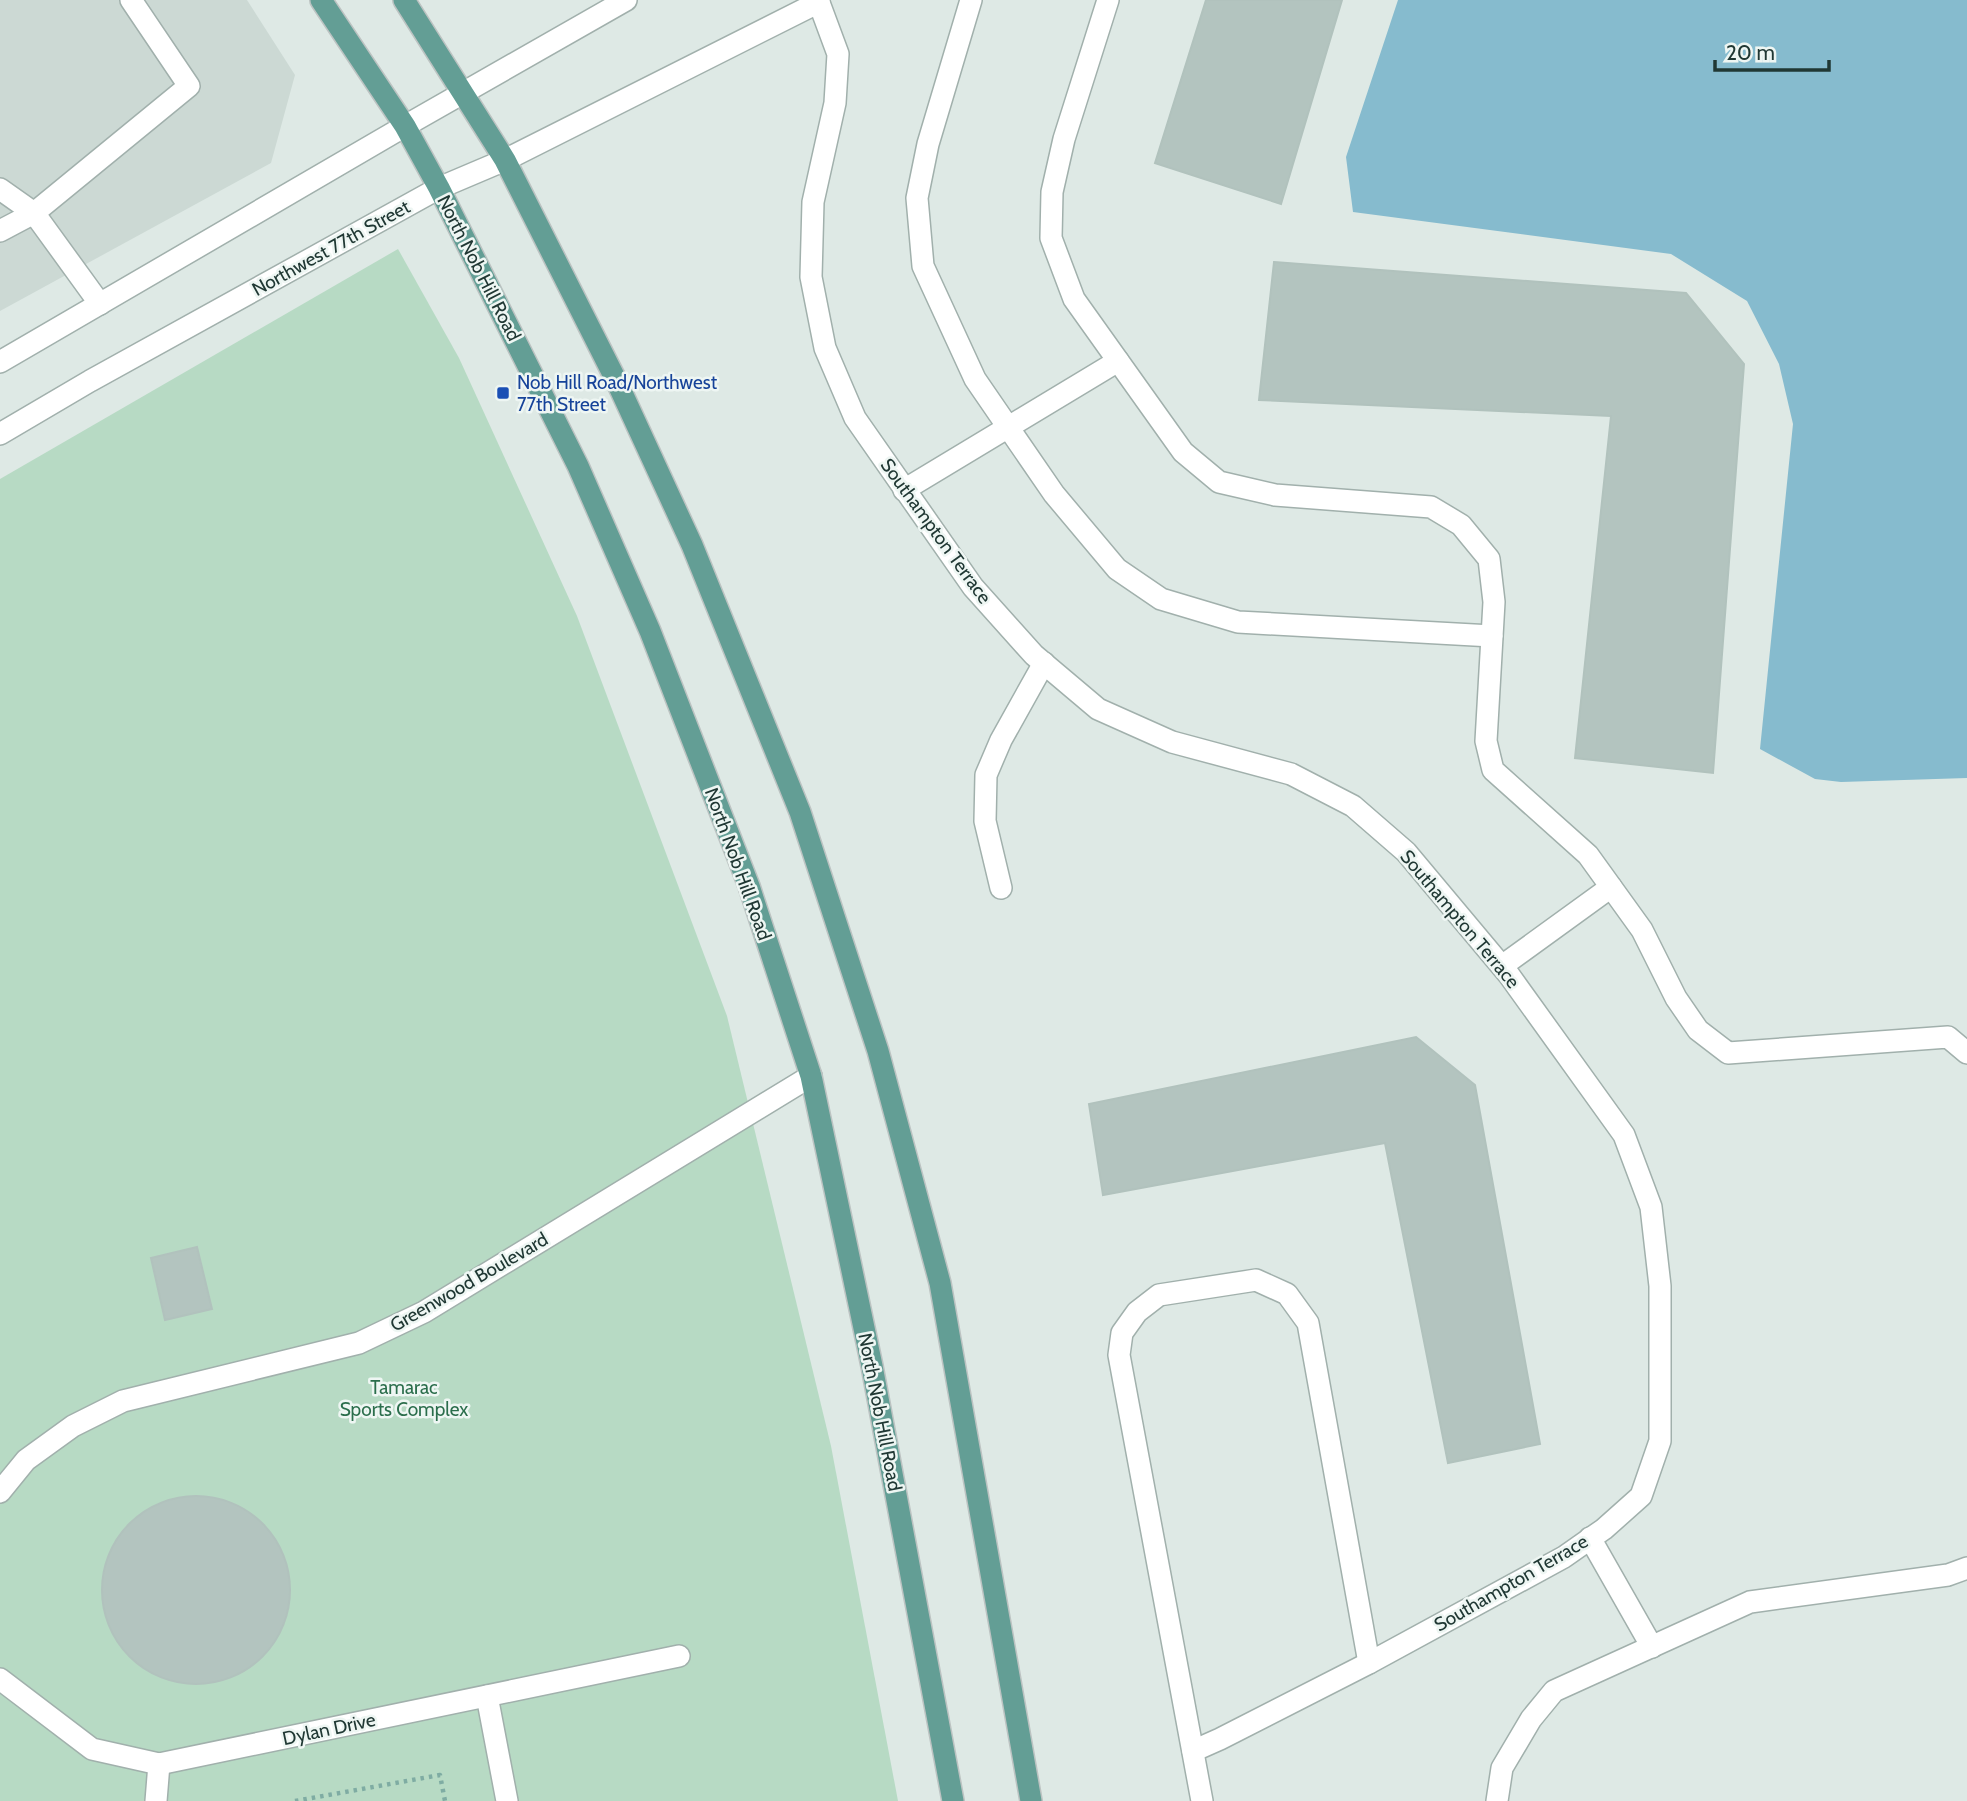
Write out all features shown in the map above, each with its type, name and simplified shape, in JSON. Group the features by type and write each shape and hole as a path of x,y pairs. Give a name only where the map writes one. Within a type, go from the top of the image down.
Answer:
{"main road":[{"name":"North Nob Hill Road","path":"321,0 405,126 579,466 650,631 749,886 811,1076 872,1366 953,1801"},
{"path":"404,0 505,160 616,380 692,545 800,812 878,1051 940,1283 1031,1801"}],"street":[{"path":"0,231 34,214 189,86 131,0"},
{"path":"0,362 626,0"},
{"path":"971,0 928,144 917,198 923,266 975,379 1054,494 1117,569 1161,599 1238,622 1492,636"},
{"path":"1108,0 1064,139 1052,192 1051,238 1074,299 1183,452 1219,482 1275,495 1431,507 1461,525 1489,559 1494,602 1486,741 1493,770 1588,855 1642,930 1676,998 1698,1030 1728,1053 1948,1037 1967,1053"},
{"name":"Northwest 77th Street","path":"0,433 439,188 505,160 819,1"},
{"name":"Southampton Terrace","path":"819,1 838,54 835,103 813,202 811,277 825,348 855,418 973,587 1044,663 1098,709 1172,742 1292,774 1353,806 1406,852 1502,966 1624,1135 1651,1207 1660,1286 1660,1441 1641,1496 1604,1529 1564,1557 1368,1662 1193,1751"},
{"path":"0,189 34,214 100,304"},
{"path":"904,489 1118,361"},
{"path":"1001,888 985,821 986,775 1001,740 1044,663"},
{"path":"1502,966 1611,887"},
{"name":"Greenwood Boulevard","path":"0,1492 26,1460 73,1426 123,1401 359,1343 424,1312 811,1076"},
{"path":"1202,1801 1119,1355 1122,1333 1137,1312 1159,1296 1256,1280 1287,1294 1308,1323 1368,1662"},
{"path":"1590,1538 1652,1647"},
{"path":"1497,1801 1502,1768 1531,1719 1554,1691 1750,1602 1948,1575 1967,1567"},
{"name":"Dylan Drive","path":"0,1679 92,1749 159,1764 679,1656"},
{"path":"487,1696 508,1801"},
{"path":"156,1801 159,1764"}],"path":[{"path":"295,1801 440,1775 445,1801"}],"shaded area":[{"path":"0,0 247,0 295,75 271,163 0,311"}],"green space":[{"name":"Tamarac Sports Complex","path":"398,249 459,358 577,616 727,1016 831,1446 898,1801 0,1801 0,479"}],"water":[{"path":"1398,0 1967,0 1967,778 1841,782 1815,779 1760,749 1793,424 1779,364 1747,301 1671,254 1353,212 1346,157"}],"building":[{"path":"1206,0 1342,0 1281,204 1155,163"},
{"path":"1274,262 1686,293 1744,364 1713,773 1575,758 1611,416 1259,400"},
{"path":"1416,1037 1475,1085 1540,1444 1448,1463 1385,1143 1103,1195 1089,1104"},
{"path":"197,1247 212,1309 165,1320 151,1258"},
{"path":"196,1496 214,1497 232,1503 263,1523 283,1554 289,1572 289,1608 283,1626 263,1657 232,1677 214,1683 196,1684 178,1683 160,1677 129,1657 109,1626 103,1608 102,1590 103,1572 109,1554 129,1523 160,1503 178,1497"}],"place":[{"name":"Nob Hill Road/Northwest 77th Street","path":"503,393"}]}
